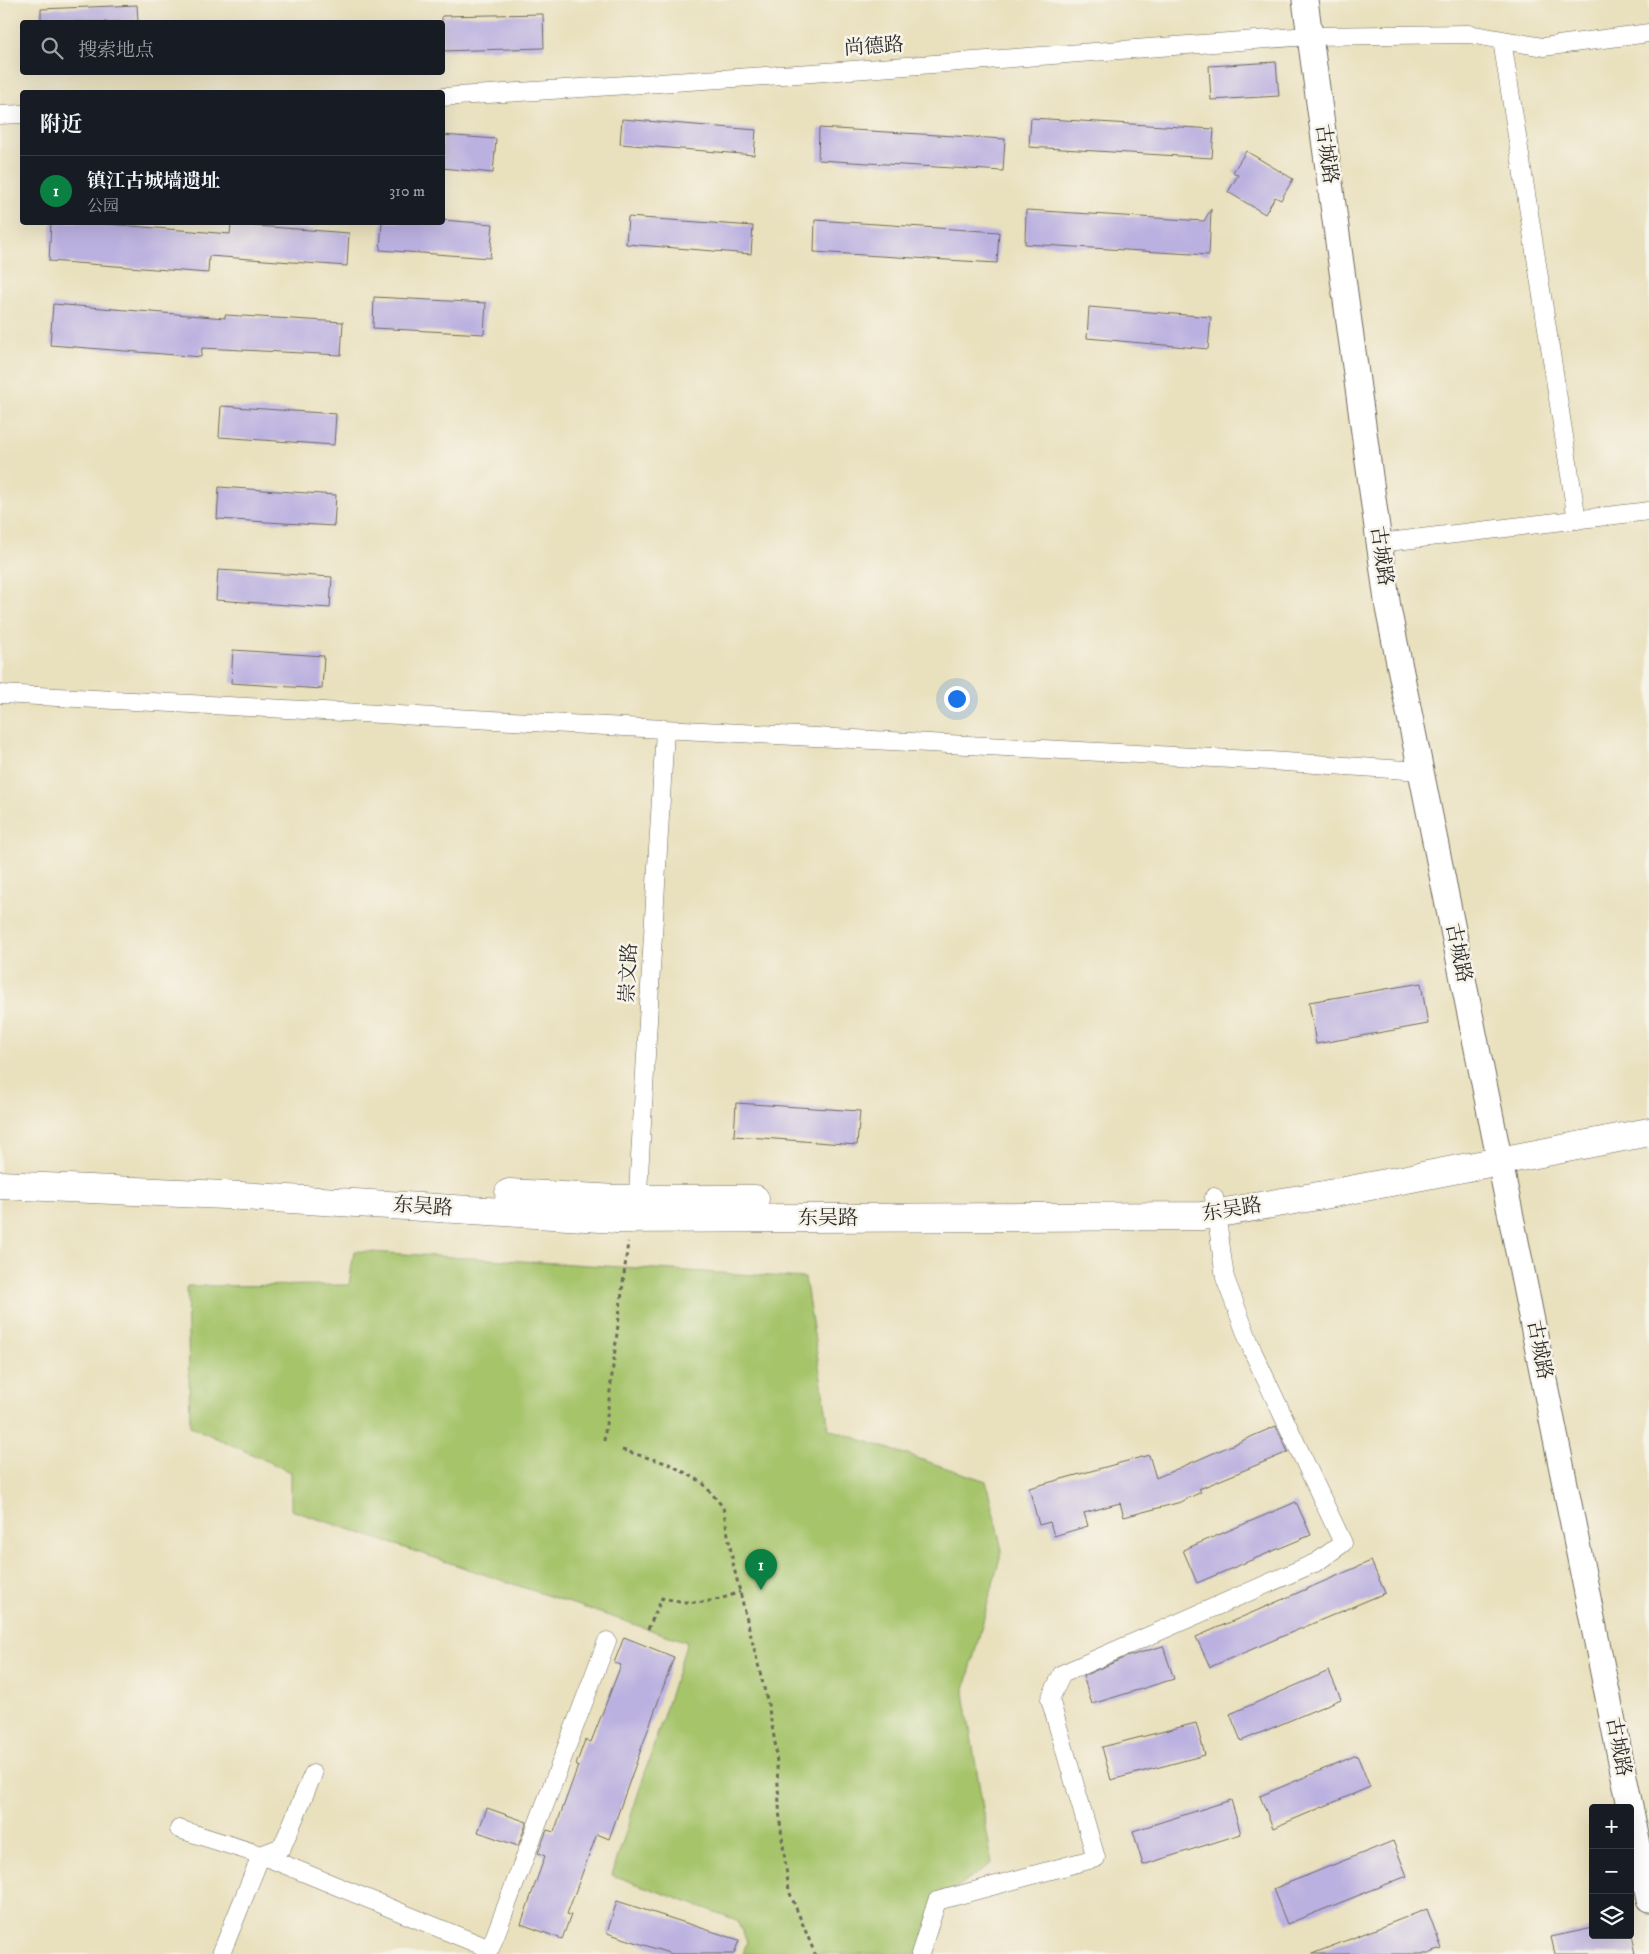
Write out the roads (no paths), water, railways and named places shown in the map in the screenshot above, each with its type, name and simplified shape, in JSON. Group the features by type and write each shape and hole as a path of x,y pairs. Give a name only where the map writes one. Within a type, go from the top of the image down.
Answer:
{"main road":[{"name":"东吴路","path":"1499,1153 1649,1116"},
{"name":"东吴路","path":"0,1185 637,1209 1192,1216 1215,1206 1499,1153 1649,1132"},
{"name":"东吴路","path":"0,1168 637,1209"}],"street":[{"name":"古城路","path":"1305,0 1388,608 1649,1900"},
{"name":"尚德路","path":"445,97 812,73 1309,36 1470,34 1543,47 1649,33"},
{"path":"1502,40 1576,520"},
{"path":"0,114 20,114"},
{"path":"1379,543 1649,511"},
{"path":"0,694 1270,761 1421,772"},
{"name":"崇文路","path":"637,1209 665,730"},
{"path":"920,1954 937,1901 1096,1858 1050,1699 1062,1674 1317,1562 1343,1543 1253,1352 1228,1287 1225,1278 1215,1206"},
{"path":"179,1828 260,1855 490,1949 607,1642"},
{"path":"221,1954 260,1855 282,1847 313,1774"}],"place":[{"name":"镇江古城墙遗址","path":"761,1590"}]}
